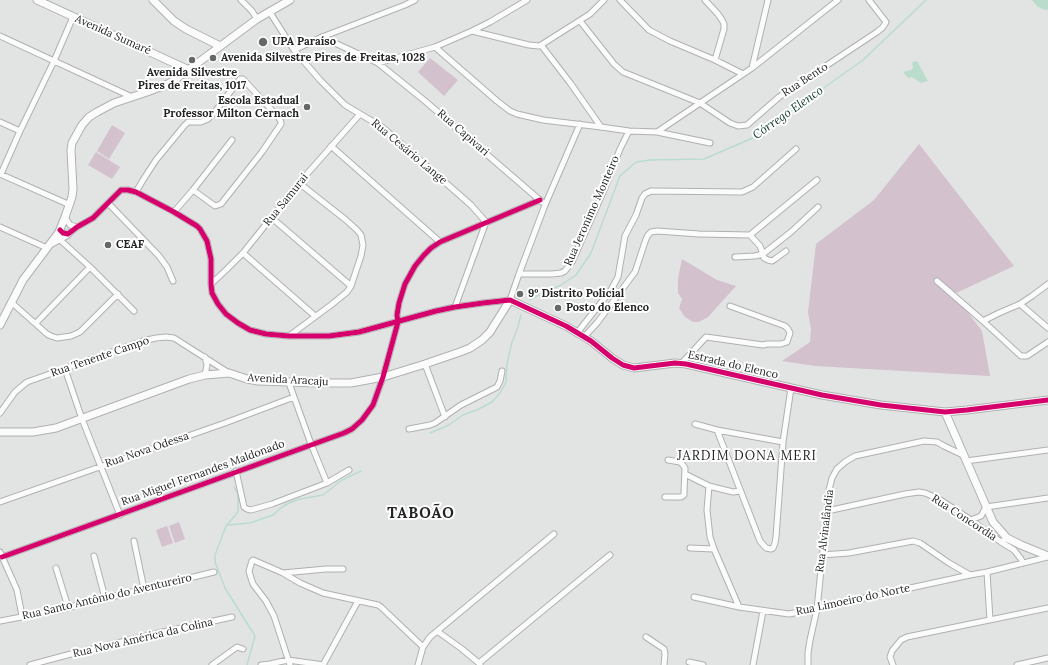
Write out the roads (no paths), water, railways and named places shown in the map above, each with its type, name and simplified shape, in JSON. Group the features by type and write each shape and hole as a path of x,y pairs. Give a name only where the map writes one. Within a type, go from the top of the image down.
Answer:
{"street":[{"name":"Avenida Sumaré","path":"37,0 188,70"},
{"path":"153,0 174,21 186,29 220,46"},
{"path":"241,0 248,6 257,19"},
{"path":"0,325 23,280 58,235 70,205 74,188 71,150 72,143 89,117 114,103 168,84 257,19 290,0"},
{"path":"294,50 322,37 415,0"},
{"path":"378,64 435,47 472,31 526,0"},
{"path":"472,31 529,45 541,45 590,14 604,0"},
{"path":"620,0 650,30 670,41 715,60 743,74"},
{"path":"705,0 724,24 724,29 715,60"},
{"path":"752,68 768,0"},
{"path":"657,132 752,68 838,0"},
{"name":"Rua Bento","path":"700,103 730,123 738,126 747,124 779,97 882,28 886,22 872,1"},
{"name":"Rua Cesário Lange","path":"269,11 294,50 320,80 345,105 382,127 471,205 486,222"},
{"path":"70,205 1,174 73,17"},
{"path":"580,21 622,72 700,103"},
{"path":"0,36 132,97"},
{"name":"Rua Capivari","path":"322,37 378,64 425,101 545,205"},
{"path":"541,45 601,127"},
{"path":"435,47 510,111 517,114 543,120 629,131 657,132 710,143"},
{"path":"136,192 156,160 184,126 188,122 204,121 210,117 240,79 243,79 279,118 281,124 262,152 221,204 215,206 193,190"},
{"name":"Rua Samurai","path":"211,284 243,253 299,183 360,114"},
{"path":"0,122 20,131"},
{"path":"58,235 68,234 92,218 121,190 136,192 197,226 204,235 209,250 212,293 218,304 226,314 238,323 250,330 266,334 289,336 330,336 359,332 436,311 510,300 545,205 580,124"},
{"name":"Rua Jeronimo Monteiro","path":"519,274 552,274 560,273 568,268 572,262 629,131"},
{"path":"174,212 232,140"},
{"path":"331,146 440,242"},
{"path":"577,332 611,290 618,277 625,236 645,194 651,191 742,192 753,187 796,149"},
{"path":"584,337 597,323 635,272 646,239 651,232 750,235 816,180"},
{"path":"289,336 341,298 351,286 361,256 363,244 361,235 357,230 299,183"},
{"name":"Rua Miguel Fernandes Maldonado","path":"1,554 120,514 344,433 352,428 362,420 373,405 383,377 398,322 397,309 405,284 424,255 440,242 540,200"},
{"path":"108,203 159,256 167,267 173,281"},
{"path":"735,257 763,254 791,232 818,207"},
{"path":"65,217 70,225 77,227"},
{"path":"272,218 351,286"},
{"path":"455,307 486,222"},
{"path":"0,228 48,246"},
{"path":"58,235 134,310"},
{"path":"750,235 760,246 764,258 768,260 775,260 786,251"},
{"path":"243,253 315,316"},
{"path":"36,323 90,267"},
{"path":"937,281 1021,356 1027,356 1048,342"},
{"path":"983,321 1020,304 1048,284"},
{"path":"11,302 47,334 57,338 71,336 80,332 118,294"},
{"name":"Estrada do Elenco","path":"510,300 577,332 623,365 634,368 675,363 790,388 869,403 944,412 1048,400"},
{"name":"Avenida Aracaju","path":"0,432 33,432 45,430 82,419 189,379 205,375 229,373 247,379 289,383 351,383 383,377 470,348 482,340 490,332 510,300"},
{"path":"1020,304 1048,328"},
{"path":"681,364 706,337 763,345 781,344 787,342 790,333 785,326 730,306"},
{"name":"Rua Tenente Campo","path":"0,413 15,392 27,382 143,341 166,336 174,338 229,373"},
{"path":"205,357 207,365 205,375"},
{"path":"425,364 445,417"},
{"path":"65,369 82,419 120,514"},
{"path":"409,429 430,425 445,417 461,405 497,387 502,371"},
{"path":"289,383 327,483"},
{"path":"717,430 760,541 765,547 769,549 773,548 776,538 790,388"},
{"name":"Rua Nova Odessa","path":"0,502 225,423 294,397"},
{"path":"944,412 993,522 1004,540 1014,550 1023,564"},
{"path":"694,424 717,430 784,442"},
{"name":"Rua Alvinalândia","path":"808,665 810,640 817,609 829,490 832,478 837,469 855,456 924,441 937,442 965,458"},
{"path":"965,458 1048,450"},
{"path":"665,496 679,498 684,495 685,468 682,464 668,460"},
{"path":"236,471 244,505 247,509 251,510 272,504 327,483 349,470"},
{"path":"685,474 710,486 733,492 740,491"},
{"path":"710,486 707,510 710,537 739,607"},
{"name":"Rua Concordia","path":"827,511 919,492 939,499 1004,540"},
{"path":"971,520 980,516 986,507 1048,498"},
{"path":"418,665 423,647 430,637 554,534"},
{"path":"1004,540 1048,556"},
{"path":"134,541 144,589"},
{"path":"822,555 849,553 913,541 920,543 949,563 970,575"},
{"path":"690,548 714,549"},
{"path":"1,554 17,590 22,616"},
{"path":"437,631 462,649 479,664 610,555"},
{"path":"94,556 104,598"},
{"path":"990,620 987,572 1023,564 1048,556"},
{"path":"289,662 274,616 251,578 249,571 253,560 323,593 382,607 423,647"},
{"path":"56,568 68,607"},
{"path":"283,573 343,569"},
{"name":"Rua Santo Antônio do Aventureiro","path":"0,621 68,607 214,572"},
{"name":"Rua Limoeiro do Norte","path":"694,597 739,607 788,614 987,572"},
{"path":"261,665 289,662 323,665 358,601"},
{"path":"893,665 890,657 892,650 907,637 1048,608"},
{"path":"753,665 763,611"},
{"name":"Rua Nova América da Colina","path":"30,665 155,634 232,617"},
{"path":"646,637 664,649 664,665"},
{"path":"212,665 237,647 243,649"},
{"path":"1017,665 1048,658"},
{"path":"689,662 703,665"}],"waterway":[{"name":"Córrego Elenco","path":"530,300 561,285 576,275 591,253 620,176 636,162 650,160 704,159 755,137 863,60 926,0"},
{"path":"430,433 447,426 463,415 492,402 500,393 506,382 507,364 512,342 521,315"},
{"path":"228,525 250,523 273,515 289,503 300,499 323,495 342,480 361,471"},
{"path":"234,487 238,494 238,512 226,526 215,555 215,562 225,588 255,636 247,665"}],"place":[{"name":"UPA Paraíso","path":"263,42"},
{"name":"Avenida Silvestre Pires de Freitas, 1028","path":"213,58"},
{"name":"Avenida Silvestre Pires de Freitas, 1017","path":"192,60"},
{"name":"Escola Estadual Professor Milton Cernach","path":"307,107"},
{"name":"CEAF","path":"108,245"},
{"name":"9º Distrito Policial","path":"520,294"},
{"name":"Posto do Elenco","path":"558,308"}],"district":[{"name":"JARDIM DONA MERI","path":"747,456"},
{"name":"TABOÃO","path":"421,514"}]}
